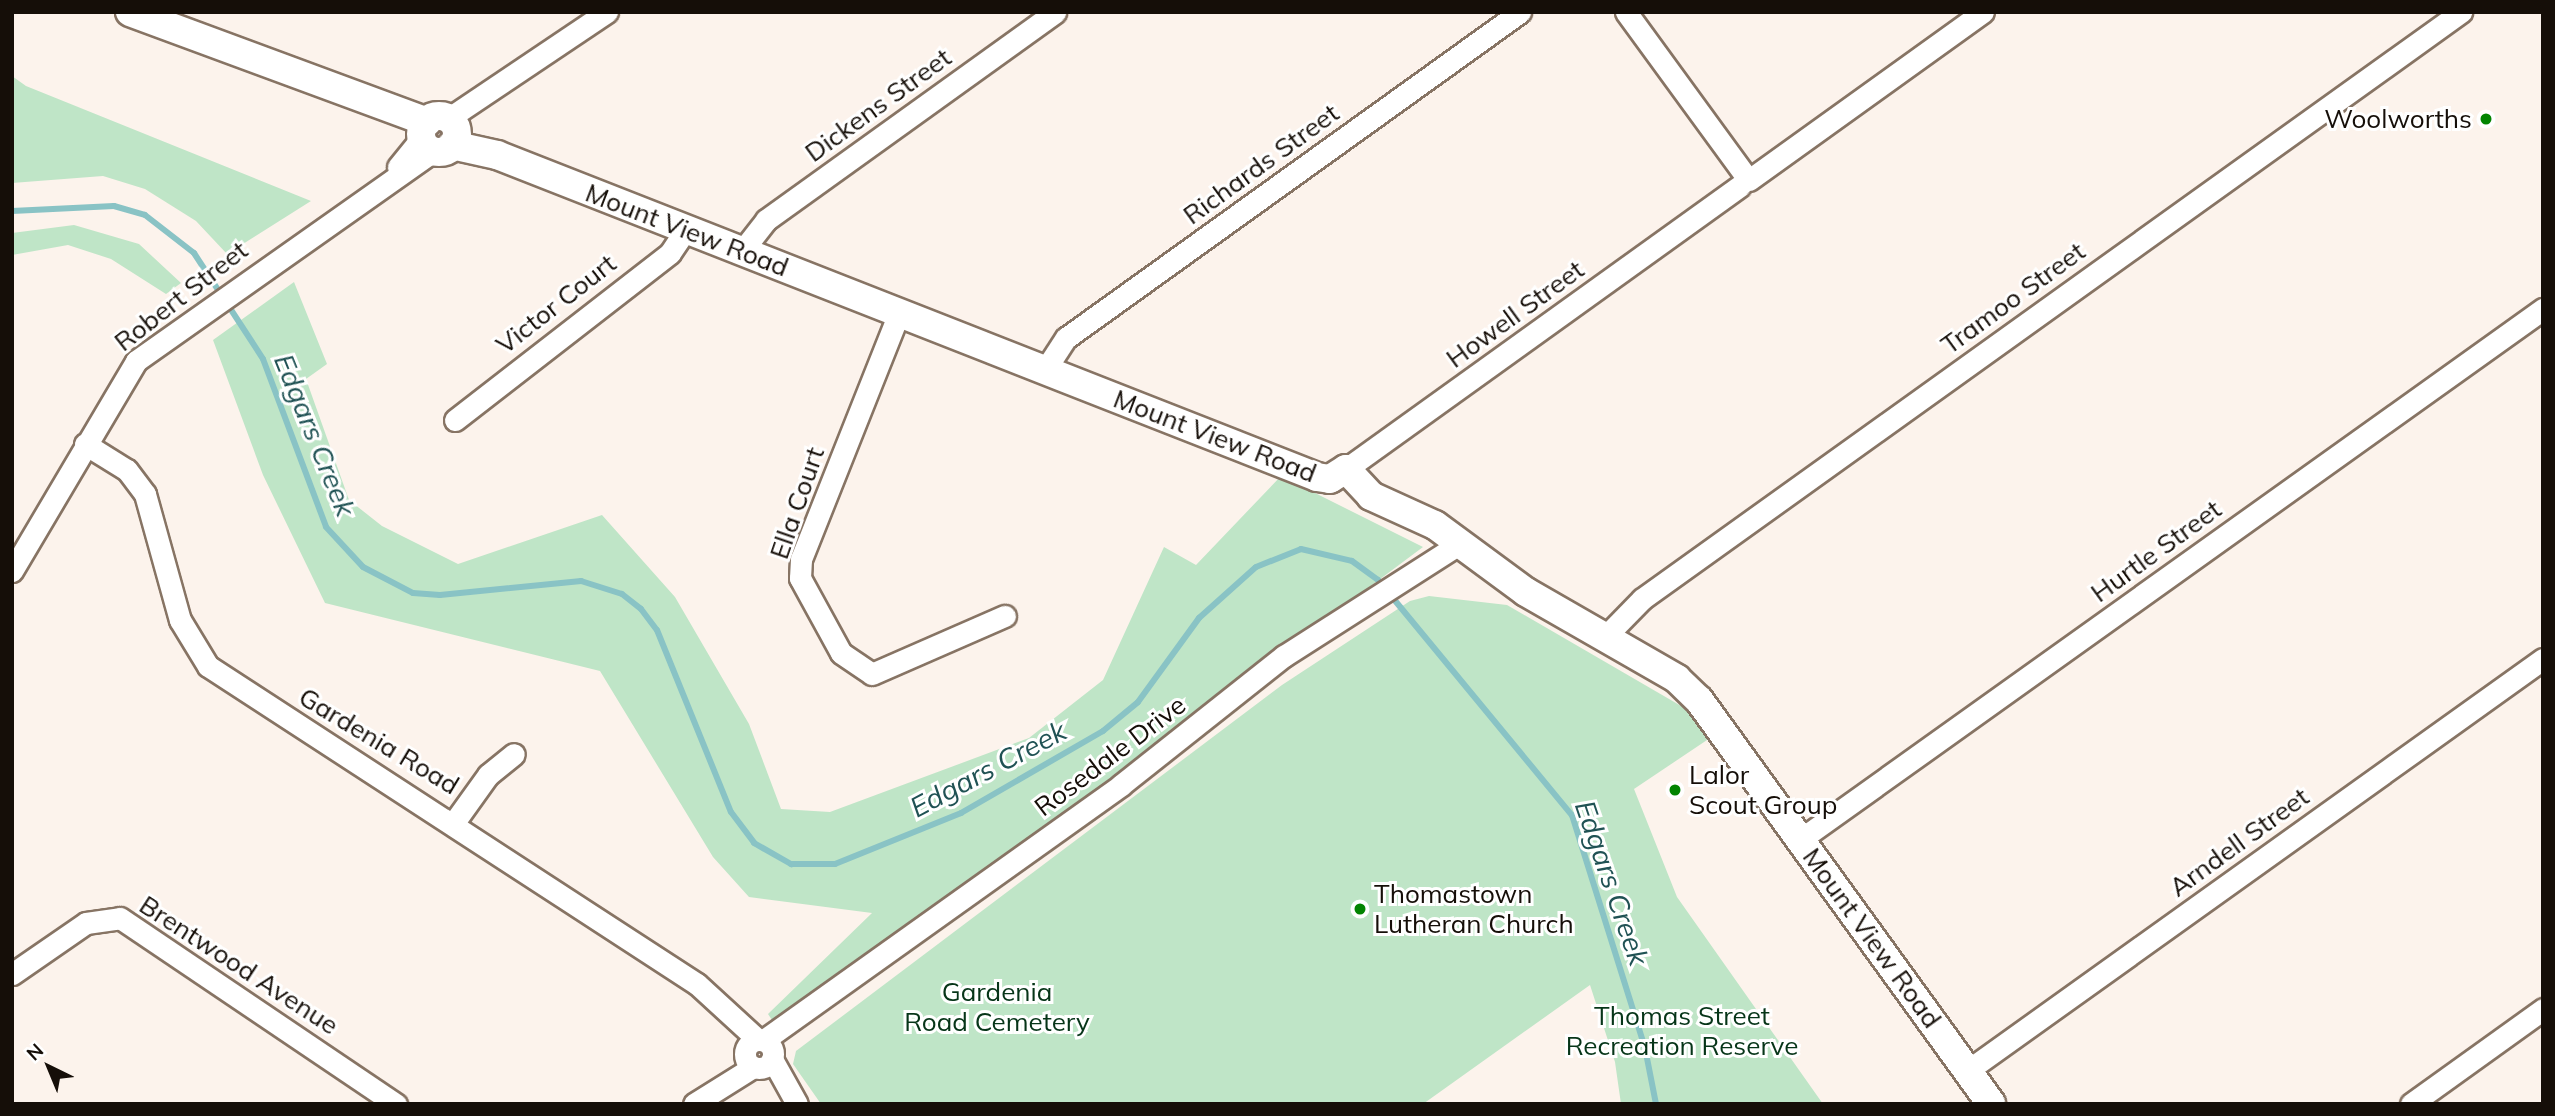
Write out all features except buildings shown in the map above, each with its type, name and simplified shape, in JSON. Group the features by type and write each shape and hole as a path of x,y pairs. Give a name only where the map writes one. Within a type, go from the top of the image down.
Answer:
{"street":[{"name":"Mount View Road","path":"130,12 164,18 439,134 1317,477 1330,479 1346,470 1371,496 1461,542 1526,592 1677,679 1699,700 1991,1104"},
{"name":"Robert Street","path":"12,572 136,361 388,179 439,134 607,12"},
{"name":"Dickens Street","path":"742,251 766,220 1055,12"},
{"name":"Richards Street","path":"1045,370 1066,338 1520,12"},
{"path":"1626,12 1741,178"},
{"name":"Howell Street","path":"1346,470 1716,204 1741,178 1771,164 1983,12"},
{"name":"Tramoo Street","path":"1604,638 1642,598 2461,12"},
{"name":"Victor Court","path":"455,420 670,253 686,229"},
{"name":"Hurtle Street","path":"1801,839 2543,309"},
{"name":"Ella Court","path":"899,313 801,559 800,578 841,653 872,674 1005,616"},
{"name":"Gardenia Road","path":"85,444 127,470 145,494 180,620 208,666 456,821 697,984 735,1018 792,1098"},
{"name":"Rosedale Drive","path":"694,1104 797,1022 1131,778 1284,656 1376,602 1461,542"},
{"name":"Arndell Street","path":"1967,1071 2543,659"},
{"path":"456,821 488,775 514,754"},
{"name":"Brentwood Avenue","path":"12,974 86,923 120,918 396,1104"},
{"path":"2411,1104 2543,1009"}],"green space":[{"path":"12,76 26,86 311,201 227,254 196,221 145,189 103,176 12,183"},
{"path":"74,225 139,244 181,283 166,294 111,259 68,245 12,255 12,233"},
{"path":"294,282 327,364 306,379 349,500 382,526 458,564 602,515 675,597 749,724 781,809 830,812 1029,738 1103,680 1164,547 1196,565 1281,476 1423,547 778,1029 768,1014 872,913 749,897 713,857 600,671 325,603 263,475 213,340"},
{"path":"1429,596 1507,605 1688,710 1713,736 1634,789 1677,897 1823,1104 1621,1104 1615,1062 1590,985 1423,1104 821,1104 793,1064 796,1051 1282,685 1410,601"}],"waterway":[{"name":"Edgars Creek","path":"12,211 114,206 145,215 194,253 263,359 326,527 363,567 413,593 440,595 581,581 622,594 641,609 657,630 731,812 754,843 791,864 835,864 961,813 1103,731 1138,702 1199,618 1256,567 1301,549 1352,561 1378,580 1572,815 1645,1048 1656,1104"}],"place":[{"name":"Woolworths","path":"2486,119"},
{"name":"Lalor Scout Group","path":"1675,790"},
{"name":"Thomastown Lutheran Church","path":"1360,909"}],"park label":[{"name":"Gardenia Road Cemetery","path":"997,1007"},
{"name":"Thomas Street Recreation Reserve","path":"1682,1031"}]}
